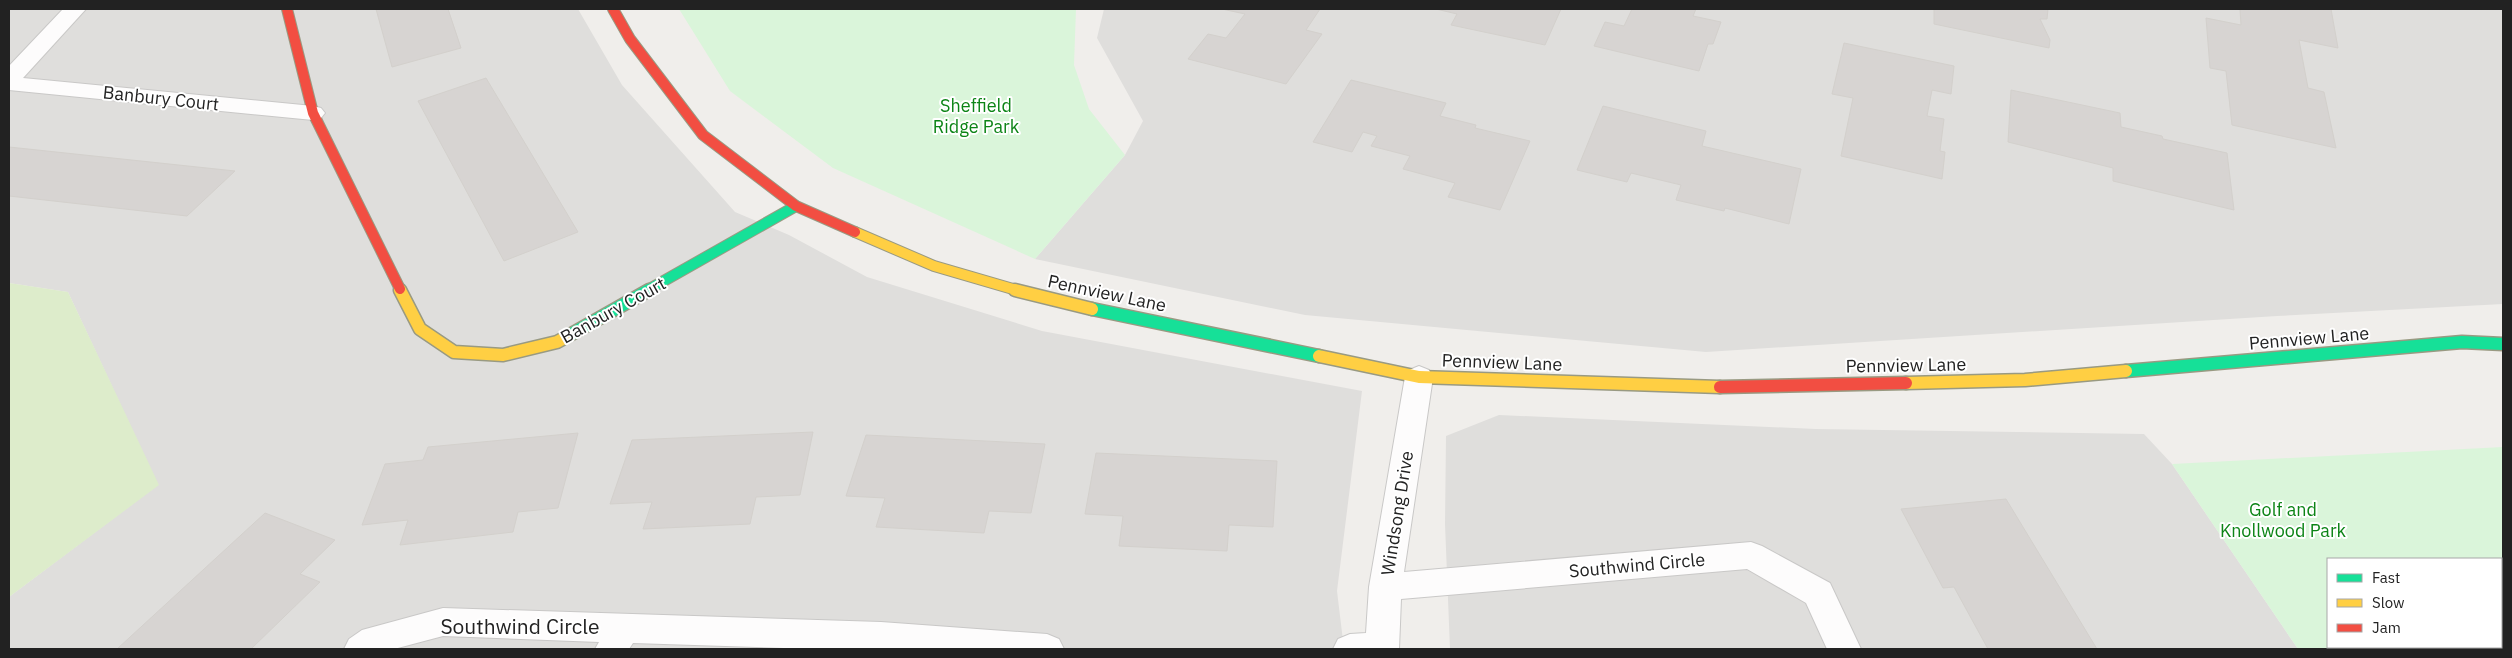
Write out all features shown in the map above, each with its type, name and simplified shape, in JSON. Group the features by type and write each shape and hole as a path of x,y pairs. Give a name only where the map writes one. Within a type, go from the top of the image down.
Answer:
{"street":[{"path":"9,79 75,9"},
{"name":"Banbury Court","path":"287,9 314,113 420,329 454,352 503,355 557,342 796,206"},
{"name":"Pennview Lane","path":"614,9 630,39 702,135 796,206 934,266 1046,298 1419,377 1722,387 2025,380 2462,342 2503,344"},
{"name":"Banbury Court","path":"9,83 314,113"},
{"name":"Windsong Drive","path":"1371,648 1385,587 1419,377"},
{"name":"Southwind Circle","path":"1385,587 1750,555 1818,593 1844,649"},
{"name":"Southwind Circle","path":"361,649 374,640 443,622 618,638 881,637 1047,649"}],"shaded area":[{"path":"9,9 578,9 622,85 735,212 789,235 867,277 1042,331 1362,391 1337,591 1344,649 9,649 9,597 158,485 68,292 9,283"},
{"path":"1104,9 2503,9 2503,304 2277,316 1706,352 1305,315 1035,259 1125,155 1143,121 1097,38"},
{"path":"1499,415 1816,429 2144,434 2172,464 2298,649 1450,649 1445,524 1446,436"}],"green space":[{"name":"Sheffield Ridge Park","path":"679,9 1076,9 1074,65 1089,109 1125,155 1035,259 833,168 730,91"},
{"path":"9,283 68,292 159,485 9,597"},
{"name":"Golf and Knollwood Park","path":"2503,447 2503,649 2298,649 2172,464"}],"building":[{"path":"376,9 448,9 461,48 392,67"},
{"path":"1222,9 1320,9 1306,30 1322,34 1286,84 1188,59 1208,34 1226,38 1245,14"},
{"path":"1436,9 1561,9 1545,45 1451,25 1457,14"},
{"path":"1632,9 1696,9 1693,16 1721,22 1713,44 1708,44 1699,71 1594,46 1605,22 1624,26"},
{"path":"1934,9 2048,9 2047,19 2040,19 2050,40 2049,48 1934,24"},
{"path":"2240,9 2331,9 2338,48 2299,40 2308,88 2324,92 2336,148 2232,125 2226,71 2210,68 2206,18 2241,25"},
{"path":"1844,43 1954,66 1951,94 1932,90 1927,116 1944,119 1940,151 1945,152 1942,179 1841,156 1853,98 1832,94"},
{"path":"486,78 578,232 504,261 418,101"},
{"path":"1351,80 1446,103 1440,116 1476,125 1475,128 1530,141 1500,210 1448,197 1455,183 1403,169 1410,156 1371,146 1377,136 1363,132 1352,152 1313,142"},
{"path":"2011,90 2120,113 2121,127 2162,136 2163,139 2227,153 2234,210 2113,181 2113,168 2008,142"},
{"path":"1603,106 1706,131 1702,146 1801,169 1789,224 1725,208 1724,211 1676,200 1681,185 1631,173 1627,182 1577,170"},
{"path":"9,147 235,171 187,216 9,196"},
{"path":"813,432 800,495 756,497 750,524 643,529 652,502 610,504 632,440"},
{"path":"578,433 558,508 518,512 513,532 400,545 408,520 362,525 385,464 423,460 428,447"},
{"path":"866,435 1045,444 1031,513 989,511 984,533 876,527 885,498 846,496"},
{"path":"1096,453 1277,461 1273,527 1229,525 1227,551 1119,546 1123,516 1085,514"},
{"path":"2006,499 2097,649 1988,649 1954,587 1943,588 1901,509"},
{"path":"265,513 335,540 300,574 320,582 251,649 117,649"}],"traffic: fast":[{"path":"568,336 796,206"},
{"path":"1092,309 1319,356"},
{"path":"2126,371 2462,342 2503,344"}],"traffic: slow":[{"path":"855,232 934,266 1046,299 1092,309"},
{"path":"400,289 420,329 454,352 503,355 557,342 568,336"},
{"path":"1319,356 1419,377 1720,387"},
{"path":"1906,383 2025,380 2126,371"}],"traffic: jam":[{"path":"287,9 313,113 400,289"},
{"path":"613,9 630,39 703,135 796,206 855,232"},
{"path":"1720,387 1906,383"}]}
